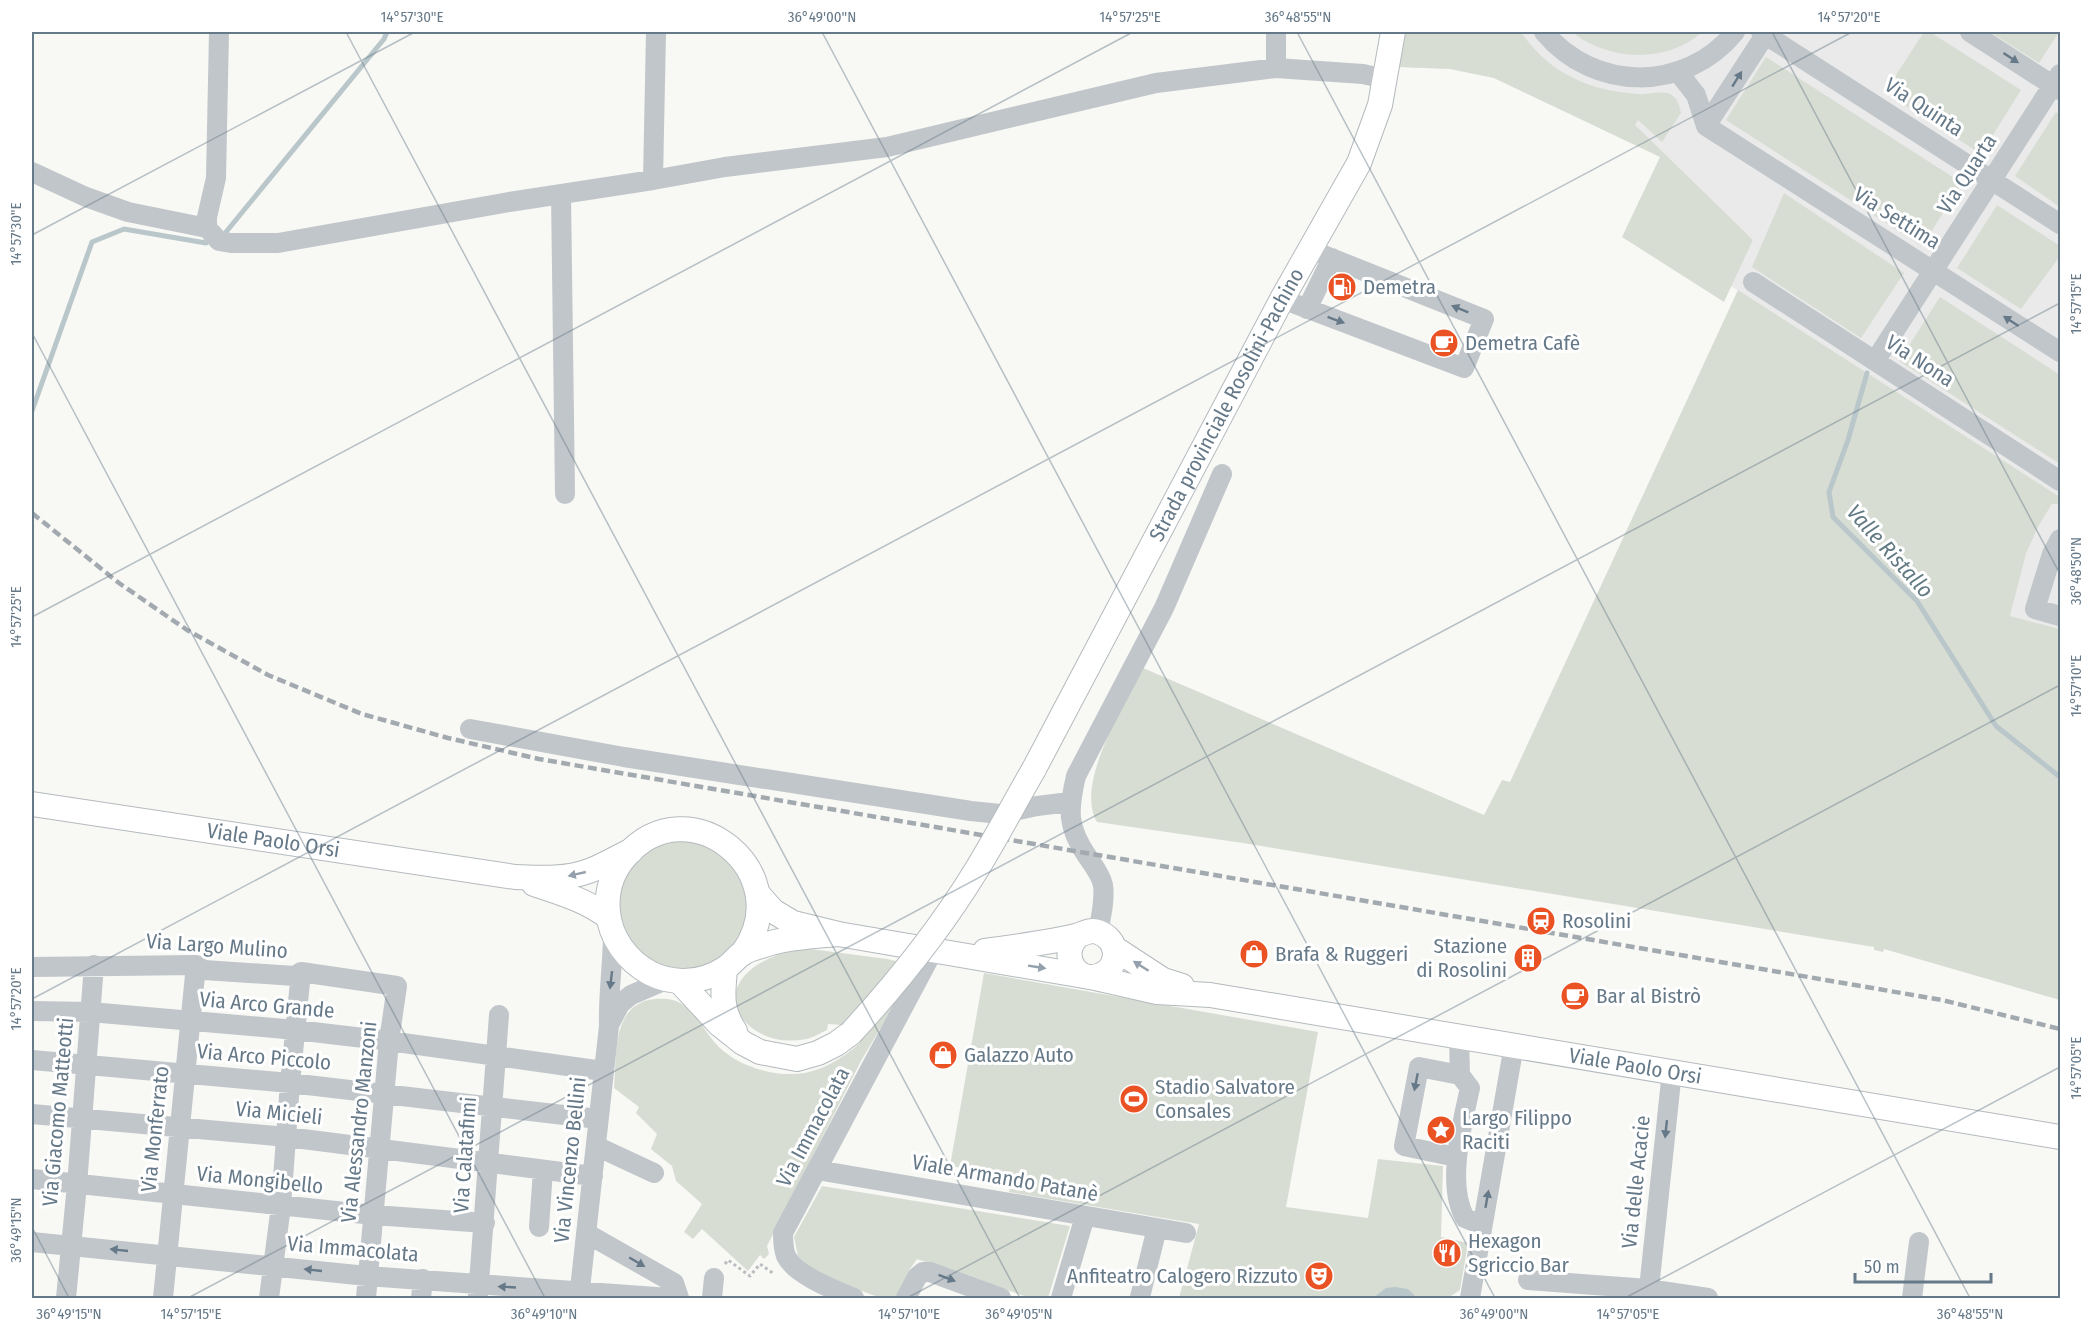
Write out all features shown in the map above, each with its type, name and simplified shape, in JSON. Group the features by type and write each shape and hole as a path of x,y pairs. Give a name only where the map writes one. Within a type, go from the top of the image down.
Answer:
{"main road":[{"name":"Strada provinciale Rosolini-Pachino","path":"674,980 719,1024 743,1043 760,1052 796,1059 818,1053 836,1044 851,1033 884,997 976,870 1034,769 1282,299 1322,254 1380,105 1393,32"},
{"name":"Viale Paolo Orsi","path":"32,804 514,877"},
{"path":"514,877 554,879 590,871 631,850 647,838 667,831 687,830 707,834 725,843 741,856 752,874 758,894 759,910 756,926 750,940 733,961 723,1000 725,1015 743,1043"},
{"path":"631,850 622,860 611,881 608,899 611,925 622,950 650,974 674,980 703,979 733,961 773,943 838,934"},
{"path":"514,877 579,899 595,908 611,925"},
{"path":"758,894 773,911 793,923 838,934 1088,976 1157,992 1210,995"},
{"path":"1097,938 1115,956 1110,969 1105,973 1088,976 1073,967 1070,960 1070,946 1097,938"},
{"path":"959,954 1097,938 1163,980 1210,995"},
{"name":"Viale Paolo Orsi","path":"1210,995 2061,1137"}],"street":[{"path":"207,228 216,178 219,32"},
{"path":"653,180 656,32"},
{"path":"1276,32 1276,68"},
{"path":"1544,32 1562,51 1598,71 1624,77 1651,78 1678,72 1704,60 1726,43 1735,32"},
{"path":"1707,126 1764,32"},
{"name":"Via Quinta","path":"1764,32 2061,224"},
{"path":"1970,32 2058,83"},
{"path":"32,172 86,197 128,212 207,228 219,241 278,243 725,166 886,147 1156,83 1276,68 1363,74 1385,79"},
{"path":"1678,72 1696,95 1707,126"},
{"name":"Via Quarta","path":"1875,361 2058,83"},
{"name":"Via Settima","path":"1707,126 2061,352"},
{"path":"561,194 566,494"},
{"path":"1282,299 1307,309 1464,368 1484,318 1322,254 1307,309"},
{"name":"Via Nona","path":"1753,282 2061,481"},
{"path":"1097,938 1104,901 1102,883 1075,833 1070,818 1070,802 1076,776 1164,608 1222,474"},
{"path":"2061,539 2052,554 2035,609 2061,616"},
{"path":"470,729 624,757 980,812 1000,814 1070,802"},
{"name":"Via Vincenzo Bellini","path":"580,1295 609,1026 608,1002 613,964 611,925"},
{"name":"Via Immacolata","path":"792,1264 787,1258 783,1245 783,1233 933,951"},
{"name":"Via Giacomo Matteotti","path":"66,1299 94,965"},
{"name":"Via Largo Mulino","path":"32,967 196,965 204,970 294,976 302,972 397,986"},
{"name":"Via Monferrato","path":"163,1299 196,965"},
{"path":"269,1299 281,1206 290,1083 302,972"},
{"path":"609,1026 620,1004 631,995 674,980"},
{"name":"Via Alessandro Manzoni","path":"366,1299 389,1041 397,986"},
{"name":"Via Arco Grande","path":"32,1011 90,1012 296,1030 603,1071"},
{"name":"Via Calatafimi","path":"479,1292 499,1015"},
{"path":"1460,1038 1460,1075 1470,1088 1456,1157 1459,1207 1466,1218 1482,1225"},
{"path":"1470,1299 1514,1046"},
{"name":"Via Arco Piccolo","path":"32,1060 290,1083 598,1119"},
{"path":"1456,1157 1404,1146 1419,1067 1460,1075"},
{"name":"Via delle Acacie","path":"1648,1294 1672,1071"},
{"name":"Via Micieli","path":"32,1114 286,1137 593,1176"},
{"path":"596,1146 654,1173"},
{"path":"539,1227 543,1170"},
{"name":"Viale Armando Patanè","path":"817,1170 1186,1233"},
{"name":"Via Mongibello","path":"32,1179 281,1206 484,1223"},
{"path":"1061,1299 1085,1216"},
{"path":"1140,1298 1157,1228"},
{"path":"586,1233 674,1283 679,1299"},
{"name":"Via Immacolata","path":"32,1242 367,1276 422,1289 670,1299"},
{"path":"1912,1299 1919,1242"},
{"path":"792,1264 819,1283 854,1299"},
{"path":"906,1299 917,1277 923,1272 930,1272 1001,1299"},
{"path":"712,1299 714,1278"},
{"path":"1528,1280 1708,1299"}],"path":[{"path":"714,1278 728,1260 750,1276 760,1264 782,1280 792,1264"},
{"path":"1475,1266 1529,1271 1528,1280"}],"shaded area":[{"path":"1404,32 2060,32 2060,497 1731,286 1753,240 1661,157 1494,78 1450,69 1399,67"},
{"path":"1404,32 1521,32 1544,59 1557,69 1587,84 1620,92 1642,94 1662,92 1673,96 1678,102 1681,113 1662,142 1638,120 1635,125 1753,240 1724,302 1622,237 1660,157 1494,78 1450,69 1399,67"},
{"path":"1572,32 1702,32 1672,50 1637,55 1603,49 1586,42"},
{"path":"1924,32 1930,32 2021,90 1981,154 1885,92"},
{"path":"1990,32 2059,32 2039,63"},
{"path":"1766,57 1962,183 1922,246 1726,120"},
{"path":"2056,112 2060,115 2060,207 2015,176"},
{"path":"1784,193 1904,273 1861,338 1752,267"},
{"path":"1997,205 2060,246 2060,256 2021,309 1957,268"},
{"path":"1738,290 2060,497 2059,504 2052,504 2038,527 2026,554 2010,616 2060,629 2060,1000 1884,949 1883,952 1874,950 1874,947 1243,843 1097,822 1092,806 1092,787 1097,766 1114,723 1143,668 1484,815 1502,780 1510,782"},
{"path":"1940,297 2060,375 2060,464 1899,361"},
{"path":"2060,497 2060,629 2010,616 2026,554 2038,527 2052,504 2059,504"},
{"path":"684,839 705,843 738,870 747,890 748,912 742,933 730,951 712,964 691,971 670,970 649,962 621,930 618,887 643,851"},
{"path":"811,949 887,959 917,966 861,1061 767,1246 769,1254 764,1259 760,1255 748,1271 702,1229 693,1239 684,1232 702,1204 676,1181 672,1166 651,1149 657,1134 636,1113 639,1107 614,1088 619,1033 623,1020 630,1010 641,1003 655,999 670,1000 682,1004 689,1010 720,1048 750,1066 774,1073 798,1074 830,1064 860,1043 842,1025 828,1024 827,1030 806,1039 785,1040 766,1036 751,1027 741,1016 736,1002 738,987 747,973 777,955"},
{"name":"Stadio Salvatore Consales","path":"984,973 1318,1032 1286,1207 1368,1218 1378,1159 1443,1166 1441,1237 1468,1243 1460,1290 1448,1298 1179,1298 1199,1224 1009,1192 1012,1177 950,1166"},
{"path":"822,1186 1070,1226 1048,1298 1030,1298 917,1259 896,1298 881,1298 831,1280 798,1256 794,1237"},
{"path":"1386,1288 1408,1289 1417,1298 1373,1298"}],"waterway":[{"path":"226,232 384,39 387,32"},
{"path":"32,411 92,242 124,229 206,243"},
{"name":"Valle Ristallo","path":"1867,373 1848,440 1829,492 1833,517 1917,601 1996,726 2060,777"}],"railway":[{"path":"32,513 119,583 187,630 268,675 362,714 448,738 539,759 1942,1000 2060,1029"}],"place":[{"name":"Demetra","path":"1342,287"},
{"name":"Demetra Cafè","path":"1444,343"},
{"name":"Rosolini","path":"1541,921"},
{"name":"Brafa & Ruggeri","path":"1254,954"},
{"name":"Stazione di Rosolini","path":"1528,958"},
{"name":"Bar al Bistrò","path":"1575,996"},
{"name":"Galazzo Auto","path":"943,1055"},
{"name":"Stadio Salvatore Consales","path":"1134,1099"},
{"name":"Largo Filippo Raciti","path":"1441,1130"},
{"name":"Hexagon Sgriccio Bar","path":"1447,1253"},
{"name":"Anfiteatro Calogero Rizzuto","path":"1319,1276"}]}
